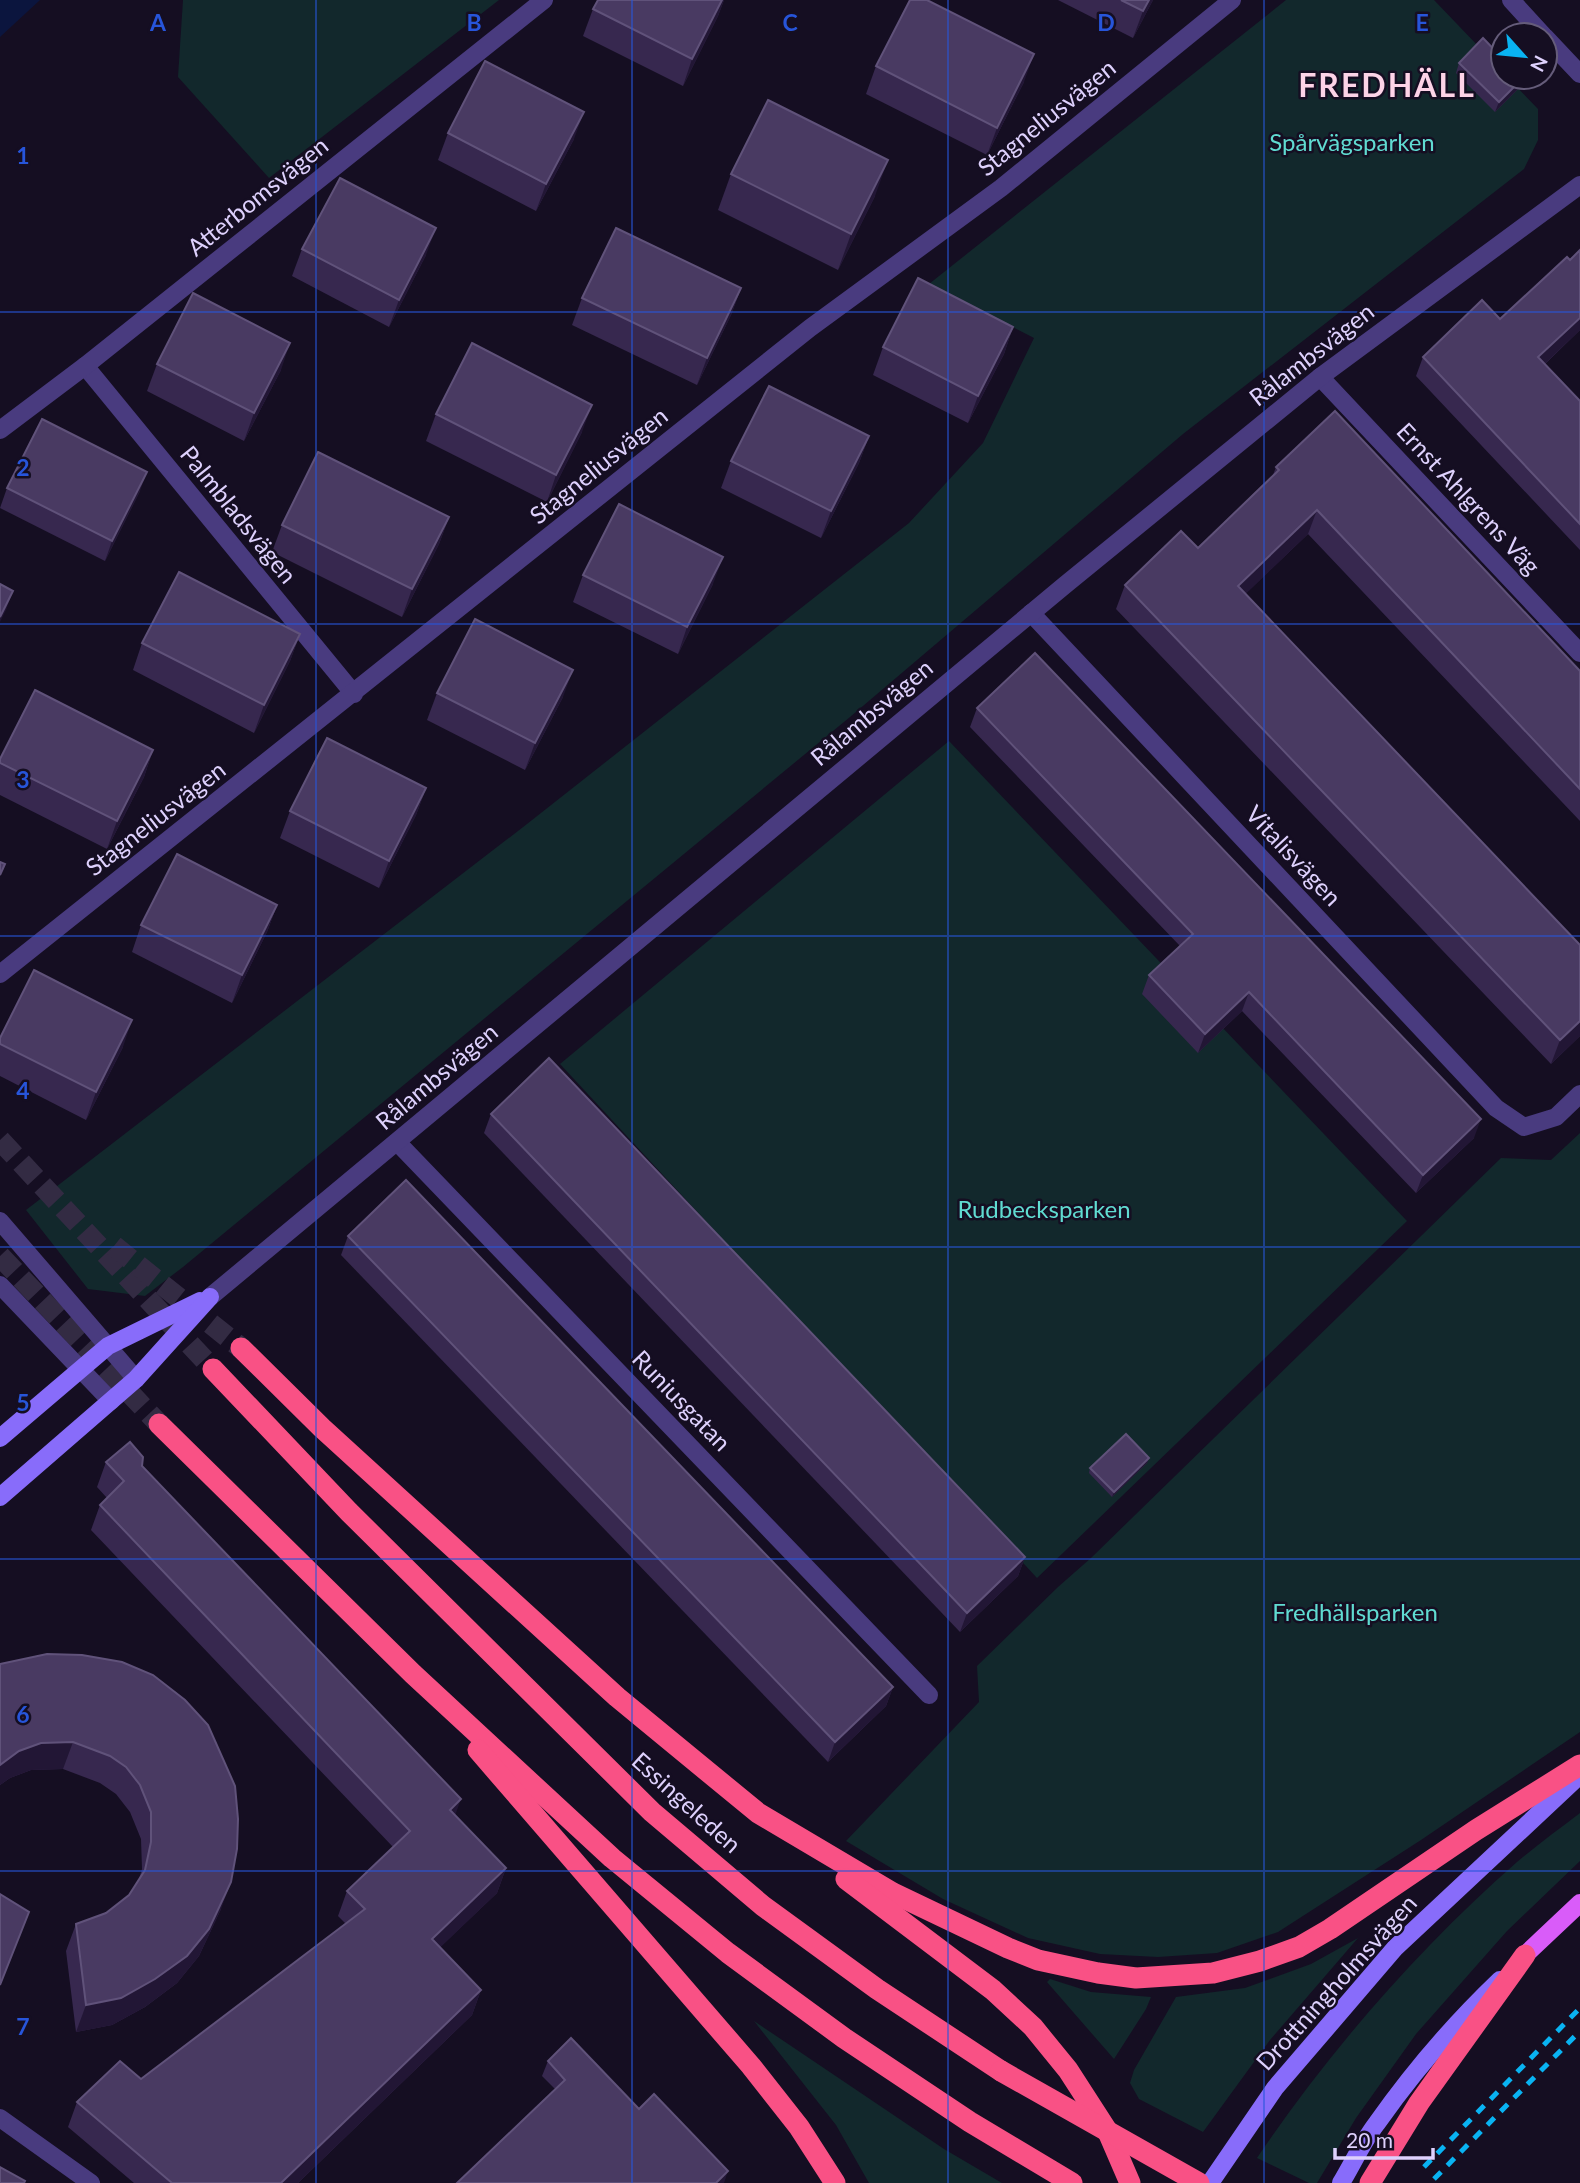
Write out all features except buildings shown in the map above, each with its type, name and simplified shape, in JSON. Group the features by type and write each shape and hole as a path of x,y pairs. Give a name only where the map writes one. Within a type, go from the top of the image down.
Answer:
{"highway":[{"path":"241,1348 322,1428 617,1697 758,1813 993,1990 1033,2027 1068,2070 1108,2132 1129,2183"},
{"name":"Essingeleden","path":"214,1369 349,1512 652,1812 764,1906 877,1989 1001,2071 1199,2183"},
{"path":"159,1423 413,1674 612,1858 728,1953 844,2038 970,2122 1072,2183"},
{"path":"413,1674 751,2066 799,2127 835,2183"},
{"path":"758,1813 893,1893 1008,1948 1038,1960 1136,1978 1213,1973 1299,1947 1580,1765"},
{"path":"1370,2183 1419,2103 1525,1955"}],"main road":[{"name":"Rålambsvägen","path":"0,1438 108,1346 210,1297"},
{"name":"Rålambsvägen","path":"0,1497 136,1379 210,1297"},
{"name":"Drottningholmsvägen","path":"1210,2183 1275,2088 1395,1948 1580,1774"},
{"path":"1341,2183 1375,2125 1470,2008 1580,1903"}],"street":[{"name":"Atterbomsvägen","path":"0,430 85,366 544,0"},
{"name":"Stagneliusvägen","path":"0,974 810,328 1000,188 1232,0"},
{"path":"1511,0 1530,21"},
{"path":"1559,52 1580,74"},
{"name":"Rålambsvägen","path":"210,1297 1031,613 1320,377 1580,185"},
{"name":"Palmbladsvägen","path":"85,366 354,694"},
{"name":"Ernst Ahlgrens Väg","path":"1320,377 1580,653"},
{"name":"Vitalisvägen","path":"1031,613 1496,1108 1524,1127 1556,1117 1580,1094"},
{"name":"Runiusgatan","path":"397,1142 929,1695"},
{"path":"0,1221 136,1379"},
{"path":"0,1285 111,1401"},
{"path":"0,2118 91,2183"}],"green space":[{"path":"183,0 499,0 269,178 178,77"},
{"name":"Spårvägsparken","path":"1286,0 1434,0 1489,57 1489,91 1521,91 1538,109 1538,140 1524,169 1183,434 850,717 183,1267 145,1296 88,1289 26,1210 527,824 909,523 983,443 1034,338 929,284"},
{"name":"Rudbecksparken","path":"949,741 1407,1221 1037,1578 560,1064"},
{"name":"Fredhällsparken","path":"1580,1133 1580,1732 1421,1840 1278,1932 1217,1953 1158,1957 1100,1954 1028,1938 943,1899 846,1841 979,1702 977,1666 1501,1158 1551,1160"},
{"path":"1580,1813 1580,1861 1507,1931 1416,2034 1356,2118 1317,2183 1309,2183 1257,2158 1315,2078 1411,1965 1445,1929 1517,1862"},
{"path":"1358,1938 1270,2040 1203,2132 1139,2099 1130,2083 1134,2070 1176,1997 1245,1988 1311,1964"},
{"path":"1050,1979 1091,1992 1151,1997 1114,2059 1047,1982"},
{"path":"754,2021 944,2149 1002,2183 869,2183 836,2125"}],"water":[{"path":"0,0 40,0 0,37"}],"tunnel":[{"path":"0,1140 213,1369"},
{"path":"114,1246 241,1348"},
{"path":"0,1256 159,1424"}],"railway":[{"path":"1424,2167 1580,2008"},
{"path":"1434,2179 1580,2031"}],"district":[{"name":"FREDHÄLL","path":"1387,86"}]}
